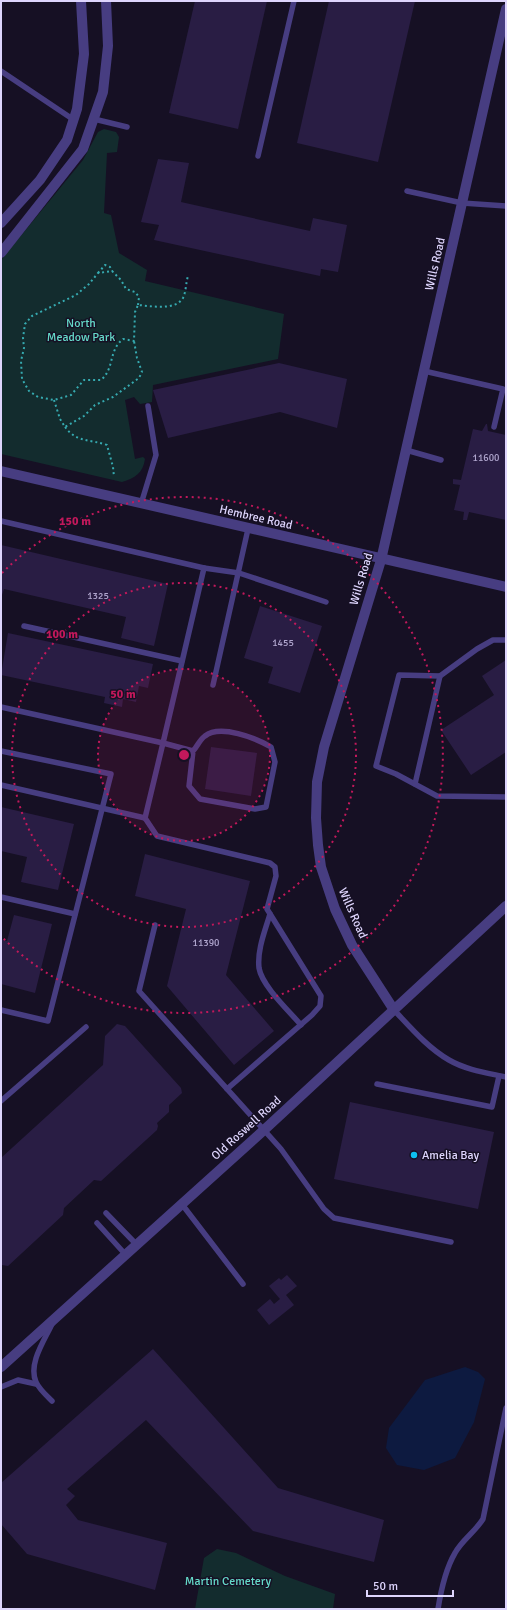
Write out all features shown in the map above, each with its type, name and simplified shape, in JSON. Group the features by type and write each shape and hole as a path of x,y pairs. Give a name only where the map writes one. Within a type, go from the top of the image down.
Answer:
{"street":[{"path":"1,224 40,180 67,140 78,109 84,54 81,1"},
{"path":"1,252 84,149 103,92 108,46 106,1"},
{"name":"Wills Road","path":"394,1010 352,945 334,909 322,867 316,818 317,782 324,748 381,560 462,203 502,47 506,9"},
{"name":"Hembree Road","path":"1,471 381,560 506,587"},
{"name":"Old Roswell Road","path":"1,1367 181,1203 264,1130 506,906"}],"lane":[{"path":"258,156 294,1"},
{"path":"1,70 74,120"},
{"path":"94,119 127,127"},
{"path":"407,191 462,203 506,206"},
{"path":"424,371 504,390 494,427"},
{"path":"141,504 156,455 148,406"},
{"path":"406,450 441,460"},
{"path":"1,521 204,568 239,573 326,602"},
{"path":"213,685 248,529"},
{"path":"145,818 204,568"},
{"path":"24,626 182,661"},
{"path":"506,640 493,640 482,646 440,676 399,675 376,766 437,796 506,797"},
{"path":"415,784 440,676"},
{"path":"1,707 193,751"},
{"path":"217,730 258,739 271,747 275,762 266,806 255,810 200,800 189,786 193,751 204,736 217,730"},
{"path":"1,751 111,774 48,1022 1,1010"},
{"path":"1,785 145,818 157,836 270,863 275,867 276,876 267,909 321,996 320,1006 301,1025 227,1089"},
{"path":"1,897 75,914"},
{"path":"270,914 261,945 260,969 264,981 301,1025"},
{"path":"155,925 139,991 281,1149 324,1209 334,1218 451,1242"},
{"name":"Wills Road","path":"394,1010 420,1038 449,1060 466,1067 506,1077"},
{"path":"1,1101 86,1027"},
{"path":"377,1084 492,1107 499,1076"},
{"path":"181,1203 243,1284"},
{"path":"106,1213 136,1244"},
{"path":"97,1223 125,1254"},
{"path":"52,1401 36,1384 32,1372 39,1352 54,1319"},
{"path":"1,1387 18,1380 36,1384"},
{"path":"438,1609 442,1587 455,1553 477,1529 483,1519 506,1408"}],"path":[{"path":"65,427 84,416 96,405 113,397 139,378 142,372 137,358 134,341 135,312 138,306 139,297 135,292 126,289 121,280 112,272 110,268 105,265 89,284 76,296 32,316 25,324 24,348 21,361 22,380 29,391 38,397 54,400 71,395 84,380 101,380 106,376 116,345 123,339 134,341"},
{"path":"98,273 112,272"},
{"path":"138,306 177,305 184,297 188,276"},
{"path":"54,400 60,419 73,436 108,445 114,477"}],"green space":[{"name":"North Meadow Park","path":"104,129 116,132 119,137 117,152 107,153 104,213 111,215 119,253 147,270 145,281 284,314 278,359 153,385 152,402 140,404 134,397 125,400 135,459 143,457 145,459 144,464 138,474 131,479 122,482 1,454 1,260 83,160 98,132"},
{"name":"Martin Cemetery","path":"217,1549 236,1553 285,1576 335,1594 333,1609 195,1609 204,1558"}],"water":[{"path":"465,1367 478,1372 485,1379 474,1422 455,1458 424,1470 397,1465 386,1448 389,1428 425,1380"}],"building":[{"path":"195,1 267,1 238,129 169,113"},
{"path":"329,1 415,1 378,162 297,143"},
{"path":"158,159 189,163 181,202 310,231 313,218 347,225 338,272 321,269 320,276 154,240 159,225 141,222"},
{"path":"279,363 347,379 337,428 280,412 168,438 153,390"},
{"path":"486,424 488,431 506,435 506,520 469,512 467,520 463,520 464,512 454,510 460,485 453,484 453,479 461,480 473,429 482,431"},
{"path":"1,545 168,584 154,646 121,638 126,617 4,589 1,598"},
{"path":"260,606 322,626 300,693 268,683 273,667 244,658"},
{"path":"8,633 153,664 148,688 139,686 136,702 123,699 122,707 104,703 105,697 1,675"},
{"path":"506,660 506,752 471,775 441,730 494,695 482,676"},
{"path":"211,747 257,753 251,796 205,789"},
{"path":"1,807 74,824 58,890 21,882 27,857 1,851"},
{"path":"145,854 250,881 226,975 274,1031 234,1065 167,986 186,909 135,896"},
{"path":"14,915 52,924 35,993 1,984 1,939 7,941"},
{"path":"117,1024 125,1026 181,1088 182,1093 169,1105 169,1112 157,1123 157,1130 101,1181 94,1180 64,1208 63,1215 8,1266 2,1265 1,1158 103,1065 105,1036"},
{"name":"Amelia Bay","path":"350,1102 494,1132 478,1209 334,1179"},
{"path":"287,1275 297,1286 286,1295 294,1305 269,1325 257,1310 270,1299 274,1304 280,1299 269,1286 279,1278 281,1280"},
{"path":"153,1349 278,1488 384,1520 374,1562 253,1531 146,1420 67,1489 75,1496 66,1505 78,1520 167,1543 155,1590 27,1554 1,1524 1,1483"}],"place":[{"name":"Amelia Bay","path":"414,1155"}]}
